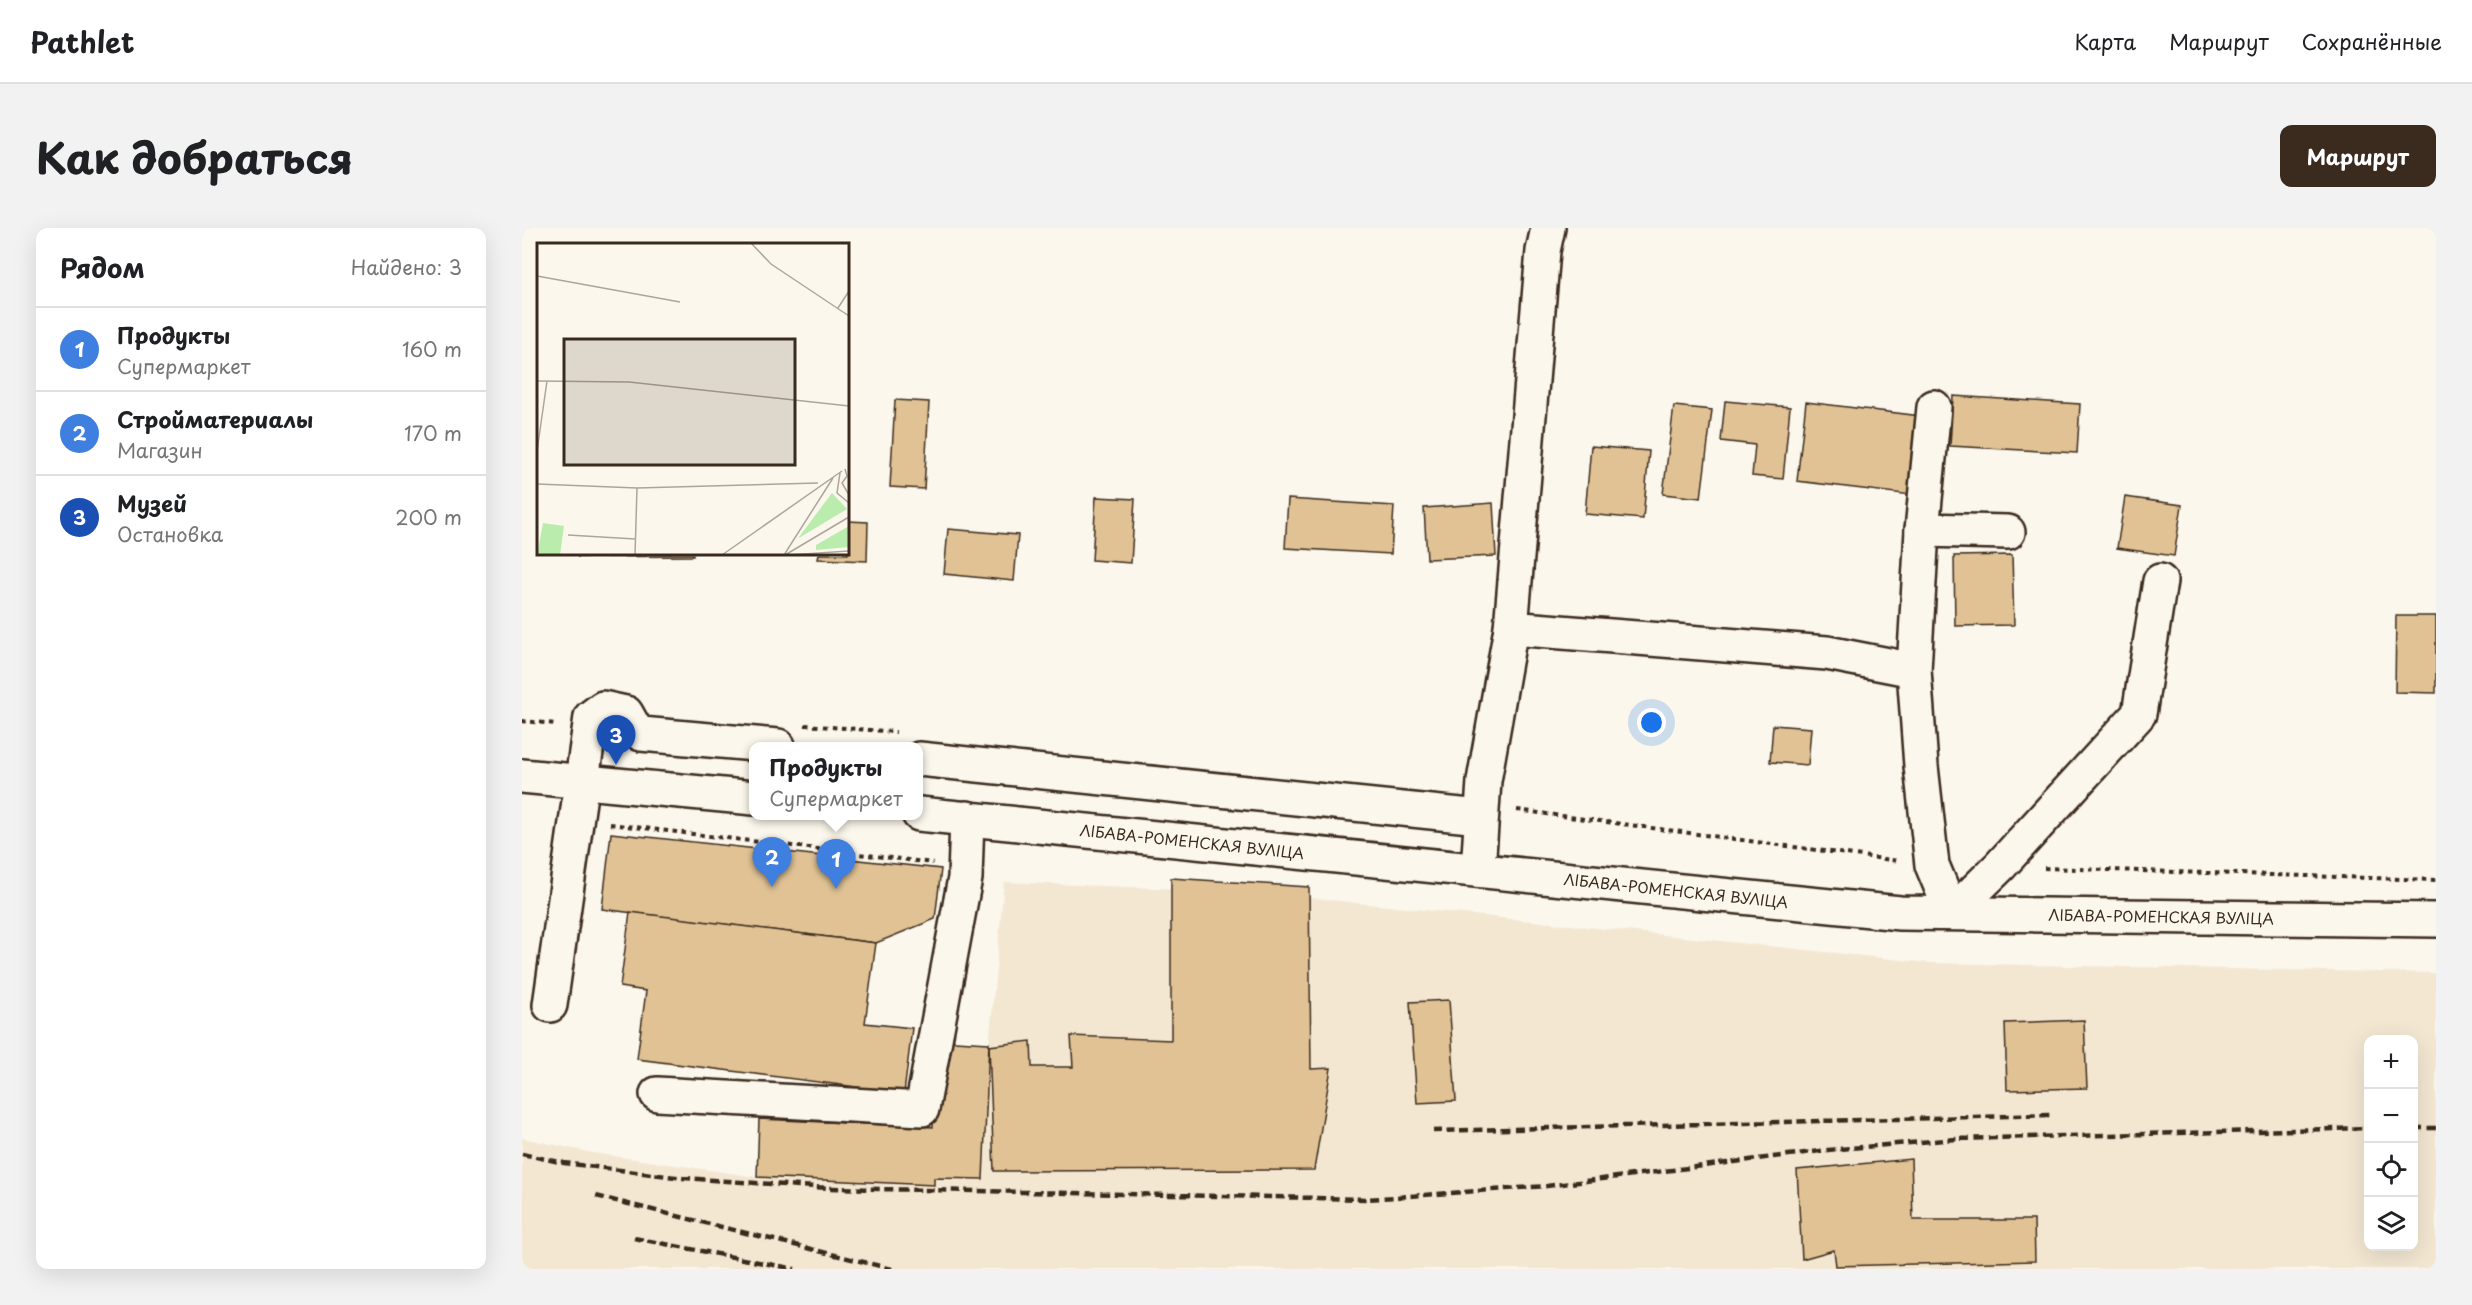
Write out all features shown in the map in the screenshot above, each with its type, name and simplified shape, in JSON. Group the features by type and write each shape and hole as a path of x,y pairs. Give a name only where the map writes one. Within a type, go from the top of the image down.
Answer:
{"main road":[{"path":"1478,870 1480,817 1511,628 1543,250 1548,228"},
{"path":"1934,408 1922,531 1914,670 1921,766 1932,865 1952,913 2000,866 2139,714 2160,581"},
{"path":"1922,531 2008,532"},
{"path":"1511,628 1827,653 1914,670"},
{"path":"550,1005 591,717 603,708 626,713 635,729 641,734 749,744"},
{"path":"923,760 1480,817"},
{"path":"522,776 749,798"},
{"path":"657,1094 921,1109 964,878 942,816"},
{"name":"ЛІБАВА-РОМЕНСКАЯ ВУЛІЦА","path":"942,816 1900,913 2436,920"}],"path":[{"path":"576,819 639,829 937,864 942,816"}],"shaded area":[{"path":"1004,882 1254,892 1930,963 2436,973 2436,1269 522,1269 522,1138 593,1153 757,1177 934,1185 934,1178 983,1179 989,1046"}],"building":[{"path":"1953,396 2080,404 2077,453 1950,446"},
{"path":"895,400 929,402 924,489 890,487"},
{"path":"1725,401 1790,407 1783,479 1752,476 1755,445 1721,441"},
{"path":"1806,402 1929,417 1920,496 1797,481"},
{"path":"1674,406 1712,410 1701,498 1663,494"},
{"path":"1591,446 1649,451 1643,519 1585,514"},
{"path":"1096,497 1135,499 1131,563 1092,560"},
{"path":"2125,497 2182,505 2174,556 2117,548"},
{"path":"1288,499 1394,506 1391,554 1285,548"},
{"path":"1493,503 1496,556 1427,559 1424,508"},
{"path":"849,521 868,522 867,561 818,559 819,555 849,555"},
{"path":"948,529 1018,535 1014,581 944,574"},
{"path":"578,555 693,555 693,556 578,557"},
{"path":"2012,555 2014,625 1955,626 1954,556"},
{"path":"2396,616 2436,616 2436,693 2395,692"},
{"path":"1773,725 1811,728 1808,765 1770,762"},
{"path":"611,833 941,869 935,919 876,943 602,909"},
{"path":"1171,878 1309,887 1311,1069 1331,1068 1314,1170 994,1171 989,1046 1031,1041 1032,1067 1073,1067 1071,1036 1171,1040"},
{"path":"630,912 876,943 865,1023 912,1028 904,1093 637,1059 646,991 620,987"},
{"path":"1449,1000 1456,1101 1417,1103 1410,1002"},
{"path":"2084,1020 2087,1088 2007,1090 2005,1023"},
{"path":"937,1040 989,1043 983,1179 934,1178 934,1185 757,1177 759,1119 933,1127"},
{"path":"1911,1159 1913,1220 2034,1220 2035,1261 1836,1266 1834,1250 1802,1259 1797,1170"}],"railway":[{"path":"1433,1131 2051,1115"},
{"path":"522,1154 564,1163 683,1178 829,1188 1368,1199 1547,1186 1828,1150 1956,1139 2364,1128"},
{"path":"2418,1128 2436,1128"},
{"path":"596,1196 892,1269"},
{"path":"634,1238 795,1269"}],"place":[{"name":"Музей","path":"616,765"},
{"name":"Стройматериалы","path":"772,887"},
{"name":"Продукты","path":"836,889"}]}
